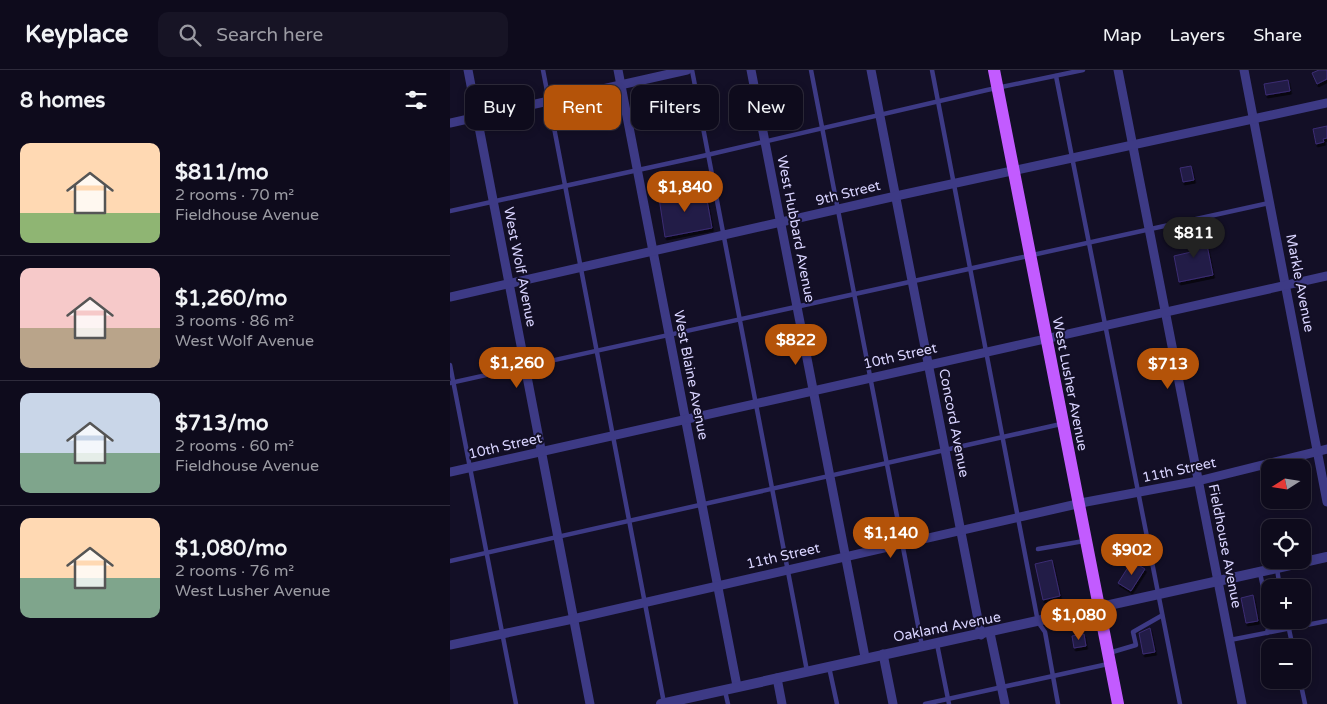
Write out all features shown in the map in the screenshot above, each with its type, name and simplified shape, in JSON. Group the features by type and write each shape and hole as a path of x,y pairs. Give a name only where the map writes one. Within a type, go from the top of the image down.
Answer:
{"main road":[{"name":"West Lusher Avenue","path":"994,70 1118,704"}],"street":[{"name":"West Wolf Avenue","path":"468,70 471,85"},
{"name":"West Blaine Avenue","path":"618,70 737,686"},
{"path":"621,85 686,70"},
{"name":"West Hubbard Avenue","path":"751,70 865,657"},
{"name":"Concord Avenue","path":"872,70 961,531 1004,704"},
{"name":"Fieldhouse Avenue","path":"1118,70 1242,704"},
{"name":"Markle Avenue","path":"1244,70 1322,450 1327,502"},
{"name":"9th Street","path":"450,297 653,253 1013,170 1327,103"},
{"path":"450,123 465,120"},
{"name":"West Wolf Avenue","path":"479,130 590,704"},
{"name":"10th Street","path":"450,472 613,434 686,420 928,363 1165,313 1327,276"},
{"name":"11th Street","path":"450,645 573,619 1078,504 1198,481 1322,450"},
{"name":"Oakland Avenue","path":"1311,561 1327,557"},
{"name":"Oakland Avenue","path":"667,703 865,657 986,634 1276,569"},
{"path":"883,654 893,704"},
{"path":"777,678 782,704"}],"lane":[{"path":"543,70 546,85"},
{"path":"692,70 722,237 740,319 808,671"},
{"path":"812,70 922,646"},
{"path":"932,70 1000,437 1038,622 1045,632 1058,704"},
{"path":"450,211 1083,70"},
{"path":"1056,76 1074,158 1136,493 1180,704"},
{"path":"554,130 579,268 667,703"},
{"path":"452,382 1270,203"},
{"path":"450,365 516,704"},
{"path":"450,560 830,476 887,461 1062,424"},
{"path":"1038,549 1085,541"},
{"path":"1276,569 1278,579"},
{"path":"1260,572 1270,620 1267,633"},
{"path":"925,704 948,702 1001,687 1053,676 1108,658 1136,645 1133,632 1161,616"},
{"path":"1311,624 1327,621"},
{"path":"1230,640 1289,629 1291,639"},
{"path":"936,643 948,702"},
{"path":"829,666 837,704"},
{"path":"725,689 728,704"},
{"path":"1302,689 1305,704"}],"building":[{"path":"1319,70 1327,70 1327,79 1317,84 1312,73"},
{"path":"1288,80 1290,91 1266,95 1264,84"},
{"path":"1327,126 1327,138 1323,139 1324,142 1316,144 1313,129"},
{"path":"1191,166 1194,180 1183,182 1180,168"},
{"path":"705,189 712,228 665,237 659,198"},
{"path":"1204,230 1213,275 1179,282 1174,256 1191,252 1187,233"},
{"path":"1052,560 1060,596 1043,600 1035,564"},
{"path":"1132,561 1145,569 1131,591 1118,583"},
{"path":"1253,595 1258,621 1246,623 1241,598"},
{"path":"1150,628 1155,652 1143,654 1139,633"},
{"path":"1084,634 1086,646 1074,648 1072,636"}]}
